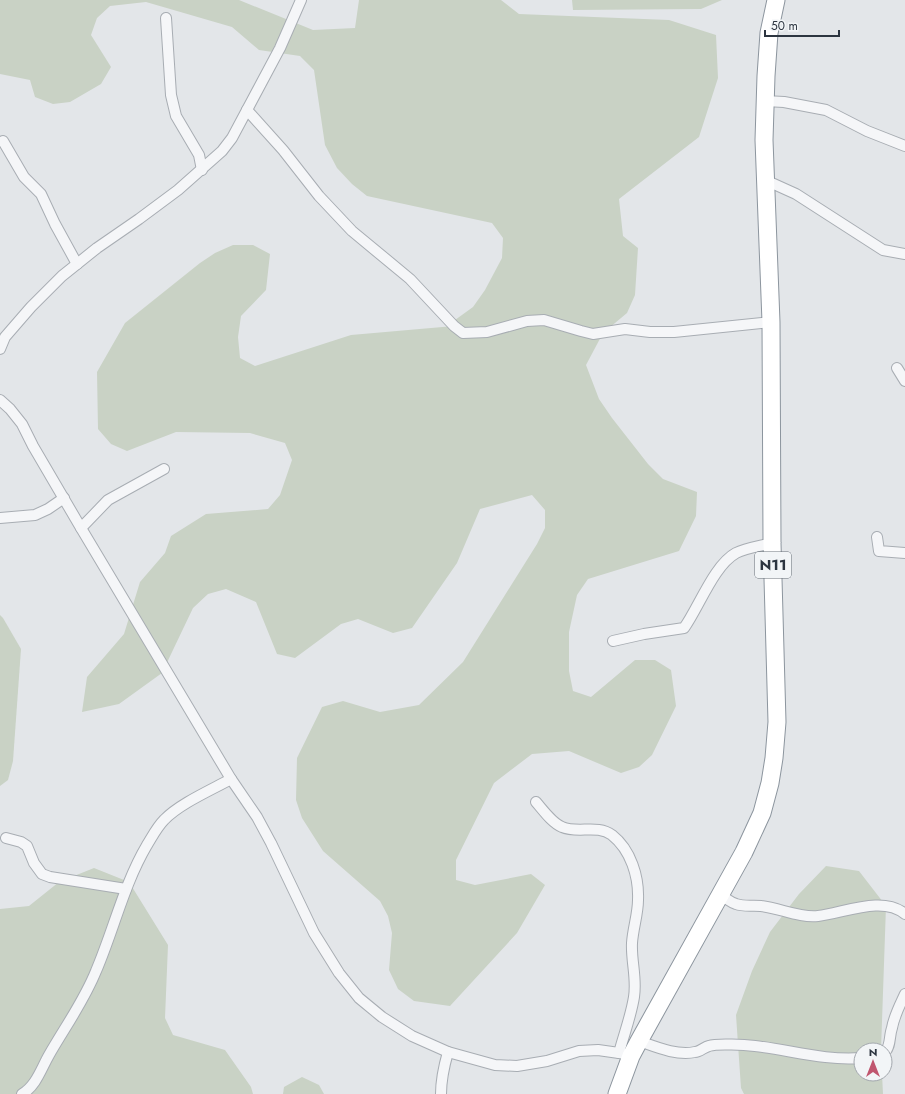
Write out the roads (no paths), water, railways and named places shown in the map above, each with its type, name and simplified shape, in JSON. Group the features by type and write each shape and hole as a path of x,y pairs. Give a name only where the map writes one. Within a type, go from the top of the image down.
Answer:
{"highway":[{"name":"N11","path":"617,1094 630,1050 744,852 762,813 770,783 777,722 772,543 771,322 765,180 765,101 769,33 776,0"}],"street":[{"path":"0,349 5,337 31,307 62,276 97,248 140,219 202,170 222,151 232,138 280,48 301,0"},
{"path":"166,18 171,95 176,116 198,155 202,170"},
{"path":"765,101 784,102 826,110 867,131 905,146"},
{"path":"247,110 284,150 319,196 352,231 410,279 454,326 463,333 487,332 527,321 544,320 593,334 624,329 650,332 674,332 771,322"},
{"path":"3,141 24,177 40,194 54,224 77,264"},
{"path":"765,180 796,194 883,250 905,254"},
{"path":"897,368 905,381"},
{"path":"0,400 10,409 22,424 81,528 231,779 257,817 314,933 344,980 359,998 382,1017 412,1036 448,1052 495,1065 517,1066 548,1061 579,1052 598,1050 659,1048 677,1052 696,1052 710,1046 717,1045 754,1046 796,1053 853,1059"},
{"path":"81,528 108,500 164,469"},
{"path":"0,518 35,515 48,509 64,498"},
{"path":"877,537 879,551 905,553"},
{"path":"613,641 644,634 684,628 726,559 738,552 772,543"},
{"path":"22,1094 36,1080 49,1055 83,1000 96,972 126,889 140,857 164,820 179,808 231,779"},
{"path":"536,802 557,824 564,828 597,829 611,834 621,842 630,860 636,876 638,901 631,955 635,976 630,1050"},
{"path":"6,838 22,842 27,846 34,863 42,874 50,877 126,889"},
{"path":"721,894 732,903 738,905 761,906 799,915 817,916 868,906 886,906 899,909 905,914"},
{"path":"889,1042 891,1029 896,1013 905,994"},
{"path":"441,1094 441,1081 448,1052"}]}
